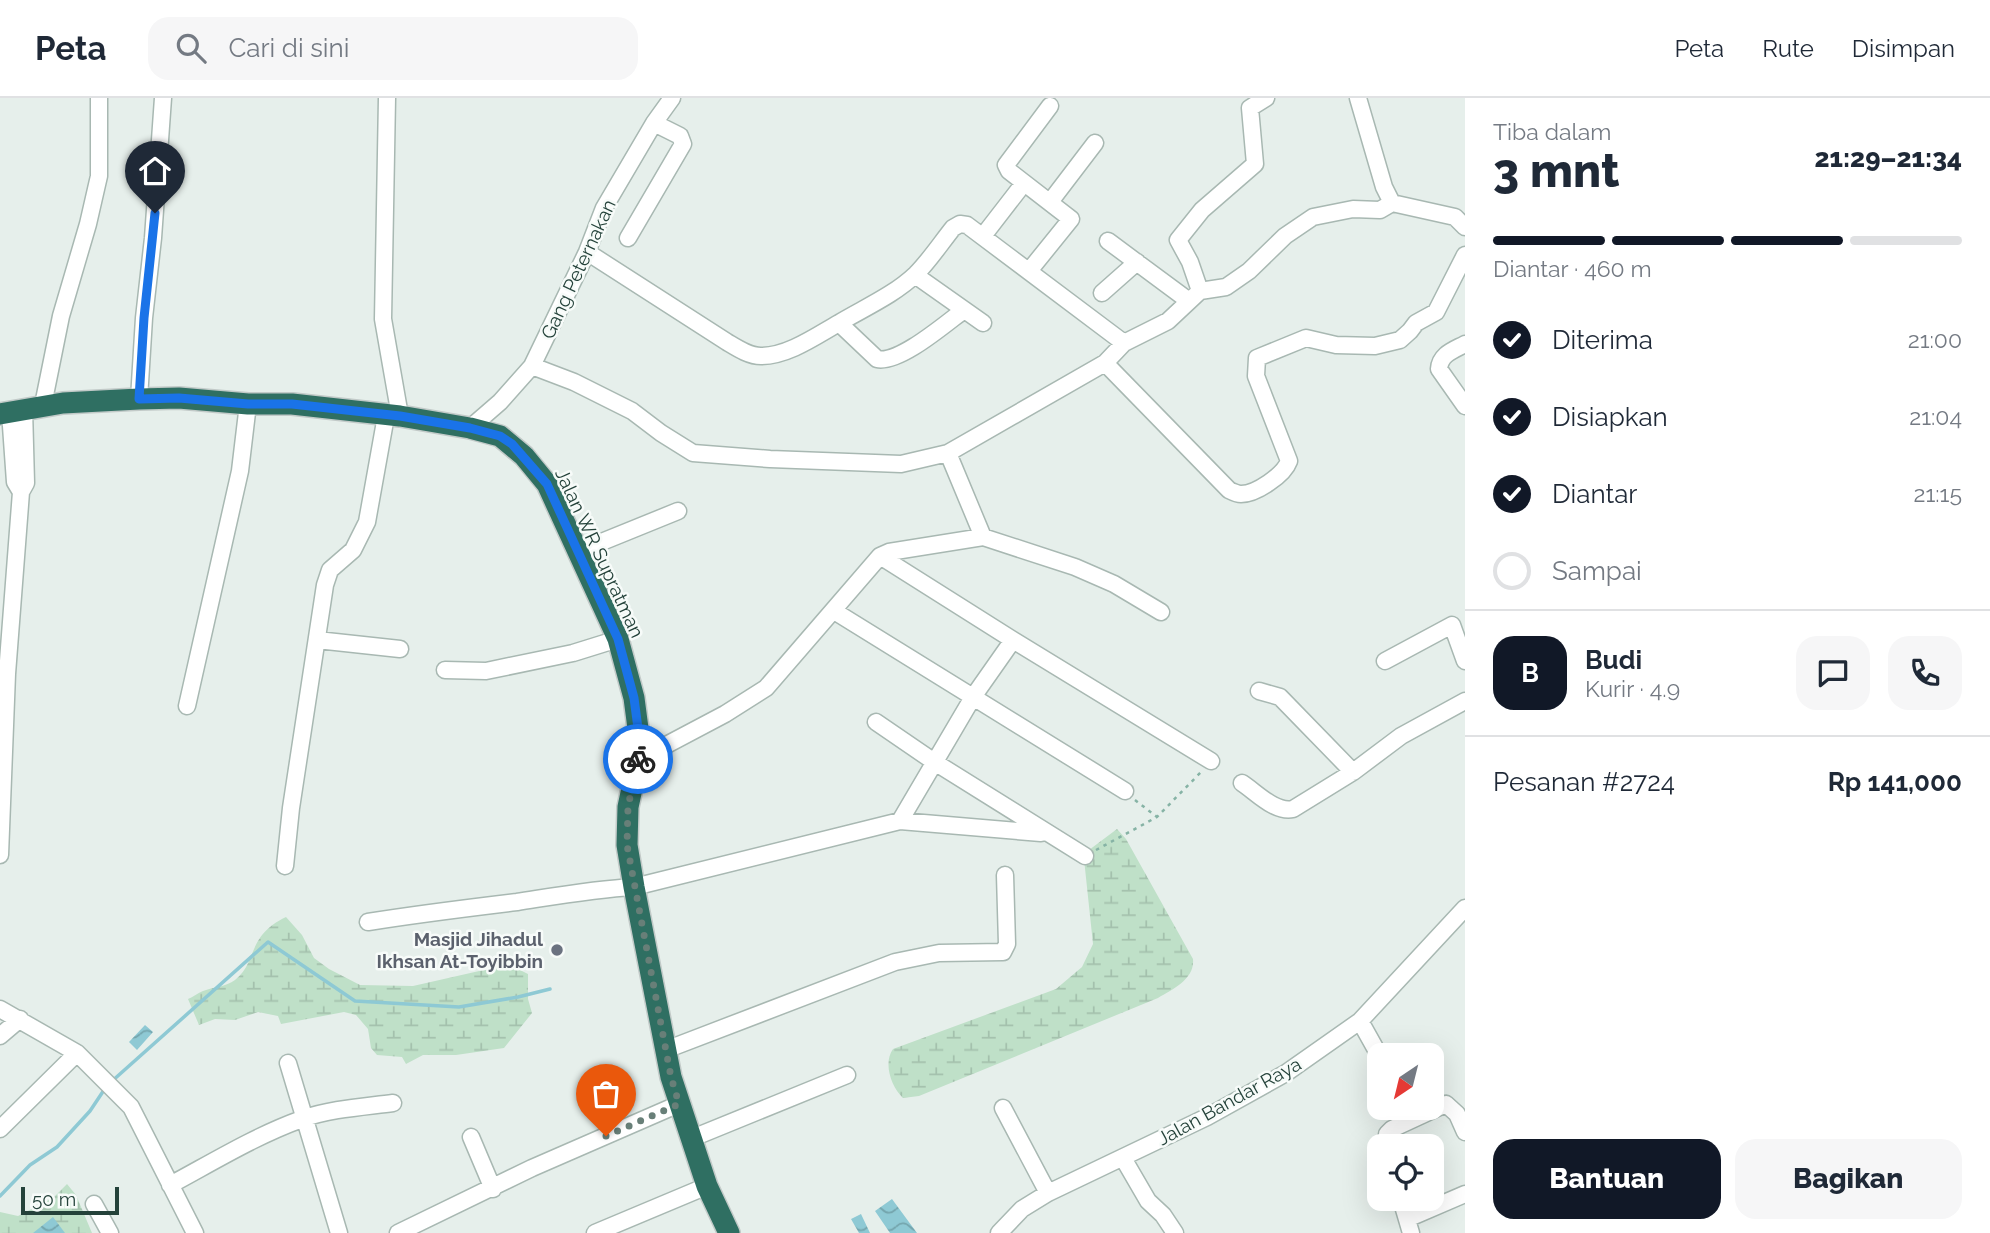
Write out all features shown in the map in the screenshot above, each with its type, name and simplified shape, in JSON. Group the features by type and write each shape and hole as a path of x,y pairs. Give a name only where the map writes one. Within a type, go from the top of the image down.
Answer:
{"highway":[{"name":"Jalan WR Supratman","path":"19,410 179,398 248,404 292,404 470,428 500,436 524,456 547,484 618,639 634,698 639,736 638,760 628,807 627,832 634,887 668,1049 671,1077 707,1186 729,1233"}],"street":[{"path":"0,855 7,674 21,492 26,483 19,410 61,316 88,225 99,176 99,98"},
{"path":"139,399 163,98"},
{"path":"285,866 290,808 325,585 330,570 353,550 367,523 393,416 383,319 387,98"},
{"name":"Gang Peternakan","path":"470,428 500,402 532,366 587,252 604,208 654,122 672,98"},
{"path":"1195,296 1190,262 1178,240 1202,210 1255,164 1250,108 1266,98"},
{"path":"1358,98 1384,187 1392,203"},
{"path":"1029,271 1071,221 1071,217 1009,171 1006,165 1050,106"},
{"path":"628,238 683,144 680,136 654,122"},
{"path":"1050,202 1095,143"},
{"path":"982,236 1024,183"},
{"path":"532,366 574,382 632,411 693,453 901,464 948,453 1105,363 1124,343 1168,321 1195,296 1226,287 1249,271 1285,236 1313,217 1353,209 1380,211 1392,203 1455,217 1465,227"},
{"path":"587,252 668,306 746,353 760,356 772,355 814,340 864,310 915,275 953,228 960,224 967,225 1124,343"},
{"path":"1108,242 1195,296"},
{"path":"1105,363 1229,490 1239,494 1249,493 1281,472 1289,461 1256,376 1257,358 1306,338 1336,345 1375,346 1399,340 1416,323 1436,312 1465,256"},
{"path":"1101,293 1137,262"},
{"path":"915,275 983,323"},
{"path":"839,323 877,359 883,360 901,354 964,310"},
{"path":"1465,344 1439,361 1439,369 1465,406"},
{"path":"187,706 240,471 248,404"},
{"path":"948,453 983,537"},
{"path":"577,552 678,511"},
{"path":"638,760 725,714 766,688 880,556 898,550 983,537 1114,584 1161,612"},
{"path":"880,556 1211,761"},
{"path":"834,611 1125,791"},
{"path":"1385,662 1452,625 1465,661"},
{"path":"445,670 486,671 573,653 618,639"},
{"path":"317,640 400,649"},
{"path":"901,821 973,697 1013,640"},
{"path":"1259,691 1279,697 1353,772"},
{"path":"1242,783 1277,807 1287,810 1321,793 1401,736 1465,701"},
{"path":"876,722 936,763 1085,856"},
{"path":"368,922 598,888 634,887 901,821 1046,833"},
{"path":"668,1049 895,962 939,953 1003,952 1007,944 1005,875"},
{"name":"Jalan Bandar Raya","path":"999,1233 1022,1209 1048,1194 1207,1116 1286,1073 1360,1021 1465,908"},
{"path":"0,1009 77,1053 131,1107 195,1233"},
{"path":"0,1036 20,1019"},
{"path":"1360,1021 1372,1043"},
{"path":"0,1129 77,1053"},
{"path":"288,1063 339,1233"},
{"path":"690,1139 847,1076"},
{"path":"170,1185 276,1129 326,1113 393,1103"},
{"path":"398,1233 533,1168 679,1104"},
{"path":"1444,1105 1457,1114 1465,1132"},
{"path":"1003,1108 1048,1194"},
{"path":"1387,1134 1404,1120"},
{"path":"471,1137 493,1189"},
{"path":"1123,1158 1149,1201 1175,1233"},
{"path":"595,1233 707,1186"},
{"path":"1409,1226 1465,1194"},
{"path":"94,1204 110,1233"}],"path":[{"path":"1085,856 1157,817 1211,761"},
{"path":"1125,791 1157,817"}],"green space":[{"path":"1117,829 1126,839 1193,959 1193,966 1187,978 1158,998 919,1096 903,1098 890,1075 889,1061 893,1049 1056,989 1082,967 1093,944 1084,859 1089,850"},
{"path":"286,917 302,935 314,958 360,985 413,986 488,969 514,967 528,974 528,999 532,1013 504,1048 456,1055 423,1055 406,1064 402,1057 377,1055 371,1048 368,1029 356,1015 344,1012 281,1024 278,1016 258,1012 235,1020 215,1019 199,1025 188,999 235,980 247,965 264,932"},
{"path":"67,1184 76,1195 92,1233 0,1233 0,1212 18,1216 53,1198"}],"water":[{"path":"145,1025 153,1032 137,1050 129,1042"},
{"path":"892,1199 917,1233 890,1233 875,1211"},
{"path":"861,1214 870,1233 859,1233 851,1219"},
{"path":"53,1217 65,1233 33,1233"}],"waterway":[{"path":"111,1082 268,942 355,1001 459,1007 550,989"},
{"path":"0,1196 30,1165 57,1147 90,1111 106,1087"}],"way so far":[{"path":"606,1136 679,1104 671,1077 668,1049 627,845 628,807 638,759"}],"place":[{"name":"Masjid Jihadul Ikhsan At-Toyibbin","path":"557,950"}],"route":[{"path":"155,213 139,399 179,398 248,404 292,404 400,416 470,428 500,436 512,444 547,484 618,639 634,698 639,736 638,759"}]}
